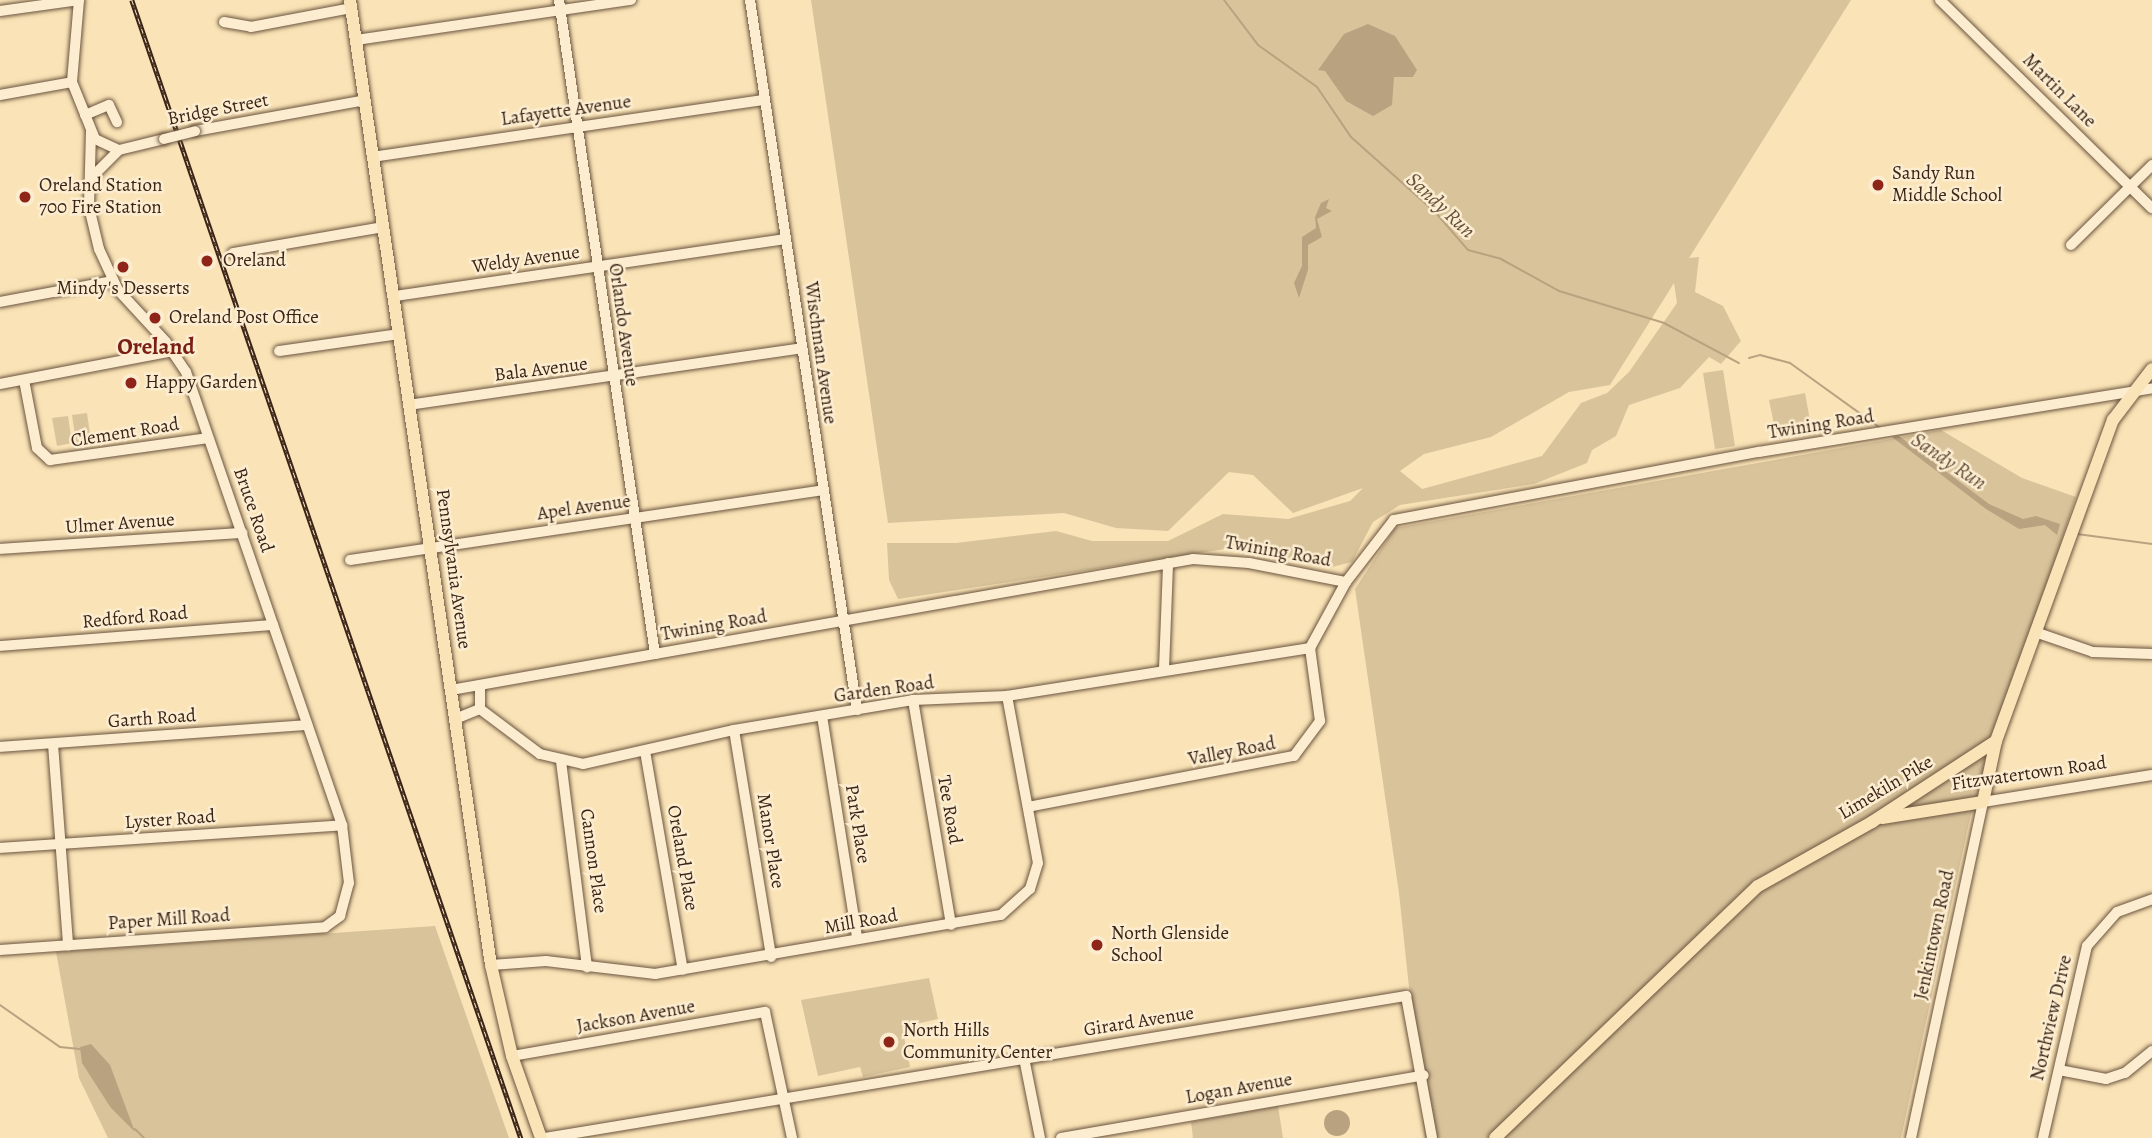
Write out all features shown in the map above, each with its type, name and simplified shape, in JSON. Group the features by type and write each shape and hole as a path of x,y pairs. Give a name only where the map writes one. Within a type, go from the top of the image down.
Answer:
{"main road":[{"name":"Pennsylvania Avenue","path":"351,4 491,965 512,1056 543,1138"},
{"path":"1996,741 2074,524 2130,392 2152,369"},
{"name":"Jenkintown Road","path":"1983,802 1996,741"},
{"name":"Limekiln Pike","path":"1495,1138 1745,896 1872,822 1996,741"},
{"name":"Fitzwatertown Road","path":"1872,822 1983,802"}],"street":[{"path":"0,11 79,0 72,82 91,131 102,146 119,150"},
{"path":"356,40 560,6 631,0"},
{"name":"Wischman Avenue","path":"750,0 822,490 858,710"},
{"name":"Martin Lane","path":"1940,0 2152,208"},
{"path":"224,22 251,27 351,4"},
{"name":"Orlando Avenue","path":"560,6 654,654"},
{"path":"0,95 72,82"},
{"name":"Bridge Street","path":"119,150 195,131 365,100"},
{"name":"Lafayette Avenue","path":"372,157 765,100"},
{"path":"85,115 110,105 117,122"},
{"name":"Bruce Road","path":"91,131 93,232 113,281 173,351 242,533 342,825 351,869 338,919"},
{"path":"90,179 119,150"},
{"path":"2071,245 2152,165"},
{"path":"233,253 383,228"},
{"name":"Weldy Avenue","path":"395,296 786,239"},
{"path":"0,302 113,281"},
{"path":"279,351 400,334"},
{"name":"Bala Avenue","path":"408,405 613,379 802,348"},
{"path":"0,384 173,351"},
{"name":"Clement Road","path":"24,380 37,448 50,460 208,438"},
{"name":"Twining Road","path":"451,690 1168,563 1216,559 1346,582 1394,520 1904,429 2152,388"},
{"name":"Apel Avenue","path":"350,560 822,490"},
{"name":"Ulmer Avenue","path":"0,549 242,533"},
{"path":"1164,669 1168,563"},
{"path":"1310,648 1346,582"},
{"name":"Redford Road","path":"0,646 273,625"},
{"path":"2035,632 2093,652 2152,654"},
{"name":"Garden Road","path":"480,709 540,754 583,764 734,730 913,700 1007,696 1164,669 1310,648"},
{"name":"Valley Road","path":"1028,807 1294,756 1320,721 1310,648"},
{"path":"456,719 480,709 480,686"},
{"name":"Mill Road","path":"491,965 545,961 655,974 771,957 858,938 1001,915 1030,889 1038,863 1007,696"},
{"name":"Tee Road","path":"913,700 951,925"},
{"name":"Park Place","path":"822,716 858,938"},
{"name":"Garth Road","path":"0,747 307,725"},
{"name":"Manor Place","path":"734,730 771,957"},
{"path":"53,744 68,945"},
{"name":"Oreland Place","path":"645,751 684,970"},
{"name":"Cannon Place","path":"561,761 587,967"},
{"name":"Fitzwatertown Road","path":"1983,802 2152,775"},
{"name":"Jenkintown Road","path":"1911,1138 1983,802"},
{"name":"Lyster Road","path":"0,848 342,825"},
{"name":"Northview Drive","path":"2043,1138 2087,946 2117,912 2152,899"},
{"name":"Paper Mill Road","path":"0,950 325,927 338,919"},
{"name":"Girard Avenue","path":"543,1138 1406,996 1424,1075"},
{"name":"Jackson Avenue","path":"512,1056 765,1012 784,1097"},
{"path":"2059,1070 2106,1079 2125,1073 2152,1051"},
{"path":"1024,1058 1040,1138"},
{"path":"1424,1075 1432,1138"},
{"name":"Logan Avenue","path":"1060,1138 1424,1075"},
{"path":"784,1097 792,1138"}],"shaded area":[{"path":"811,0 1851,0 1689,258 1699,257 1695,292 1723,306 1741,341 1721,364 1709,357 1680,388 1629,405 1616,436 1592,450 1587,463 1534,484 1400,505 1373,522 1352,562 1328,568 1245,546 898,599 889,580 887,543 956,543 1056,531 1092,541 1168,541 1223,514 1288,519 1350,501 1363,488 1293,513 1253,475 1229,472 1168,531 1116,528 1064,513 888,523","holes":["1674,283 1677,303 1629,372 1607,393 1581,403 1542,456 1422,489 1400,471 1424,454 1491,437 1569,392 1610,385"]},
{"path":"1368,24 1395,36 1417,70 1413,77 1394,77 1392,105 1373,116 1346,101 1325,71 1318,70 1344,34"},
{"path":"1329,199 1326,208 1332,211 1317,219 1322,237 1308,245 1308,270 1299,298 1294,283 1302,266 1302,237 1316,228 1315,217 1321,203"},
{"path":"1723,370 1735,446 1715,449 1703,373"},
{"path":"1805,393 1812,432 1777,439 1769,400"},
{"path":"87,413 91,441 76,443 72,415"},
{"path":"68,416 72,443 57,446 52,418"},
{"path":"1941,430 2022,478 2076,497 1970,818 1901,1138 1425,1138 1399,893 1355,589 1395,528"},
{"path":"1899,436 1989,504 2023,519 2036,516 2060,524 2057,535 2045,525 2019,529 1986,509 1892,437"},
{"path":"435,926 509,1138 108,1138 79,1078 56,952"},
{"path":"929,978 938,1019 902,1027 910,1067 863,1077 860,1067 818,1076 801,1000"},
{"path":"91,1044 110,1065 135,1132 111,1108 82,1063 80,1047"},
{"path":"1278,1106 1283,1138 1193,1138 1191,1122"},
{"path":"1337,1110 1346,1114 1350,1123 1346,1132 1337,1136 1328,1132 1324,1123 1328,1114"}],"waterway":[{"name":"Sandy Run","path":"1224,0 1258,45 1317,87 1351,137 1436,213 1468,250 1501,259 1559,291 1664,323 1739,363"},
{"name":"Sandy Run","path":"1749,358 1760,355 1790,363 1880,428"},
{"name":"Sandy Run","path":"2077,534 2152,544"},
{"path":"0,1005 60,1047 80,1049"},
{"path":"135,1129 144,1138"}],"railway":[{"path":"132,0 521,1138"}],"place":[{"name":"Sandy Run Middle School","path":"1878,185"},
{"name":"Oreland Station 700 Fire Station","path":"25,197"},
{"name":"Oreland","path":"207,261"},
{"name":"Mindy's Desserts","path":"123,267"},
{"name":"Oreland Post Office","path":"155,318"},
{"name":"Happy Garden","path":"131,383"},
{"name":"North Glenside School","path":"1097,945"},
{"name":"North Hills Community Center","path":"889,1042"}],"district":[{"name":"Oreland","path":"156,347"}]}
